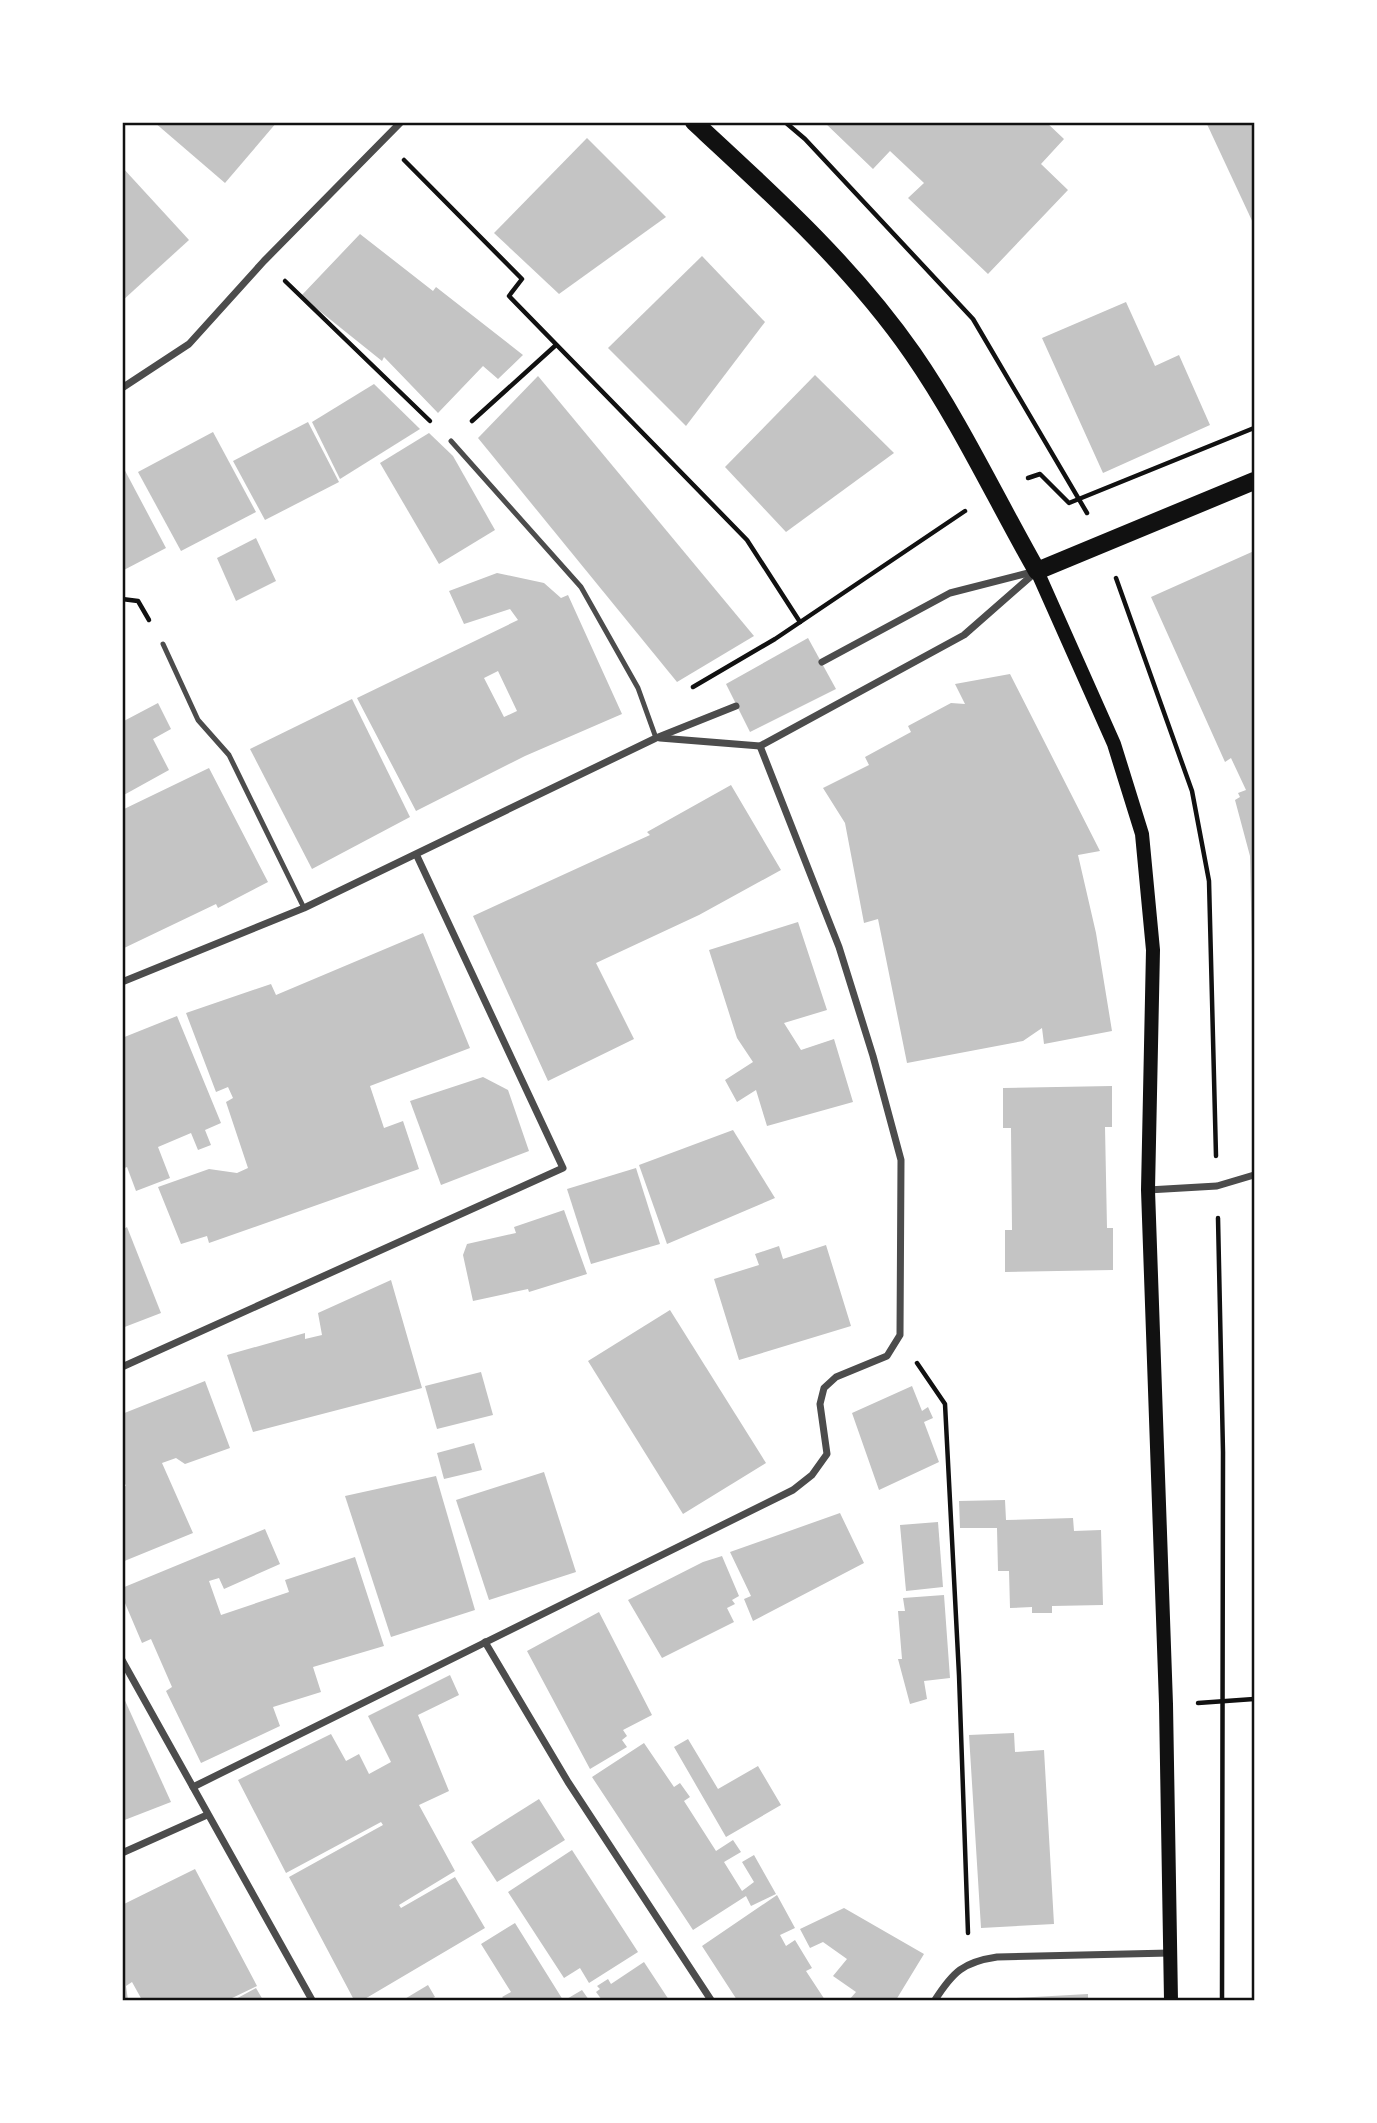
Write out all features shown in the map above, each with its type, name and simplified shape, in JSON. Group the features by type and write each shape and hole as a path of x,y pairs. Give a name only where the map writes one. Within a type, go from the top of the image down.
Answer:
{"main road":[{"path":"694,122 798,218 862,290 912,354 1037,571 1114,744 1142,834 1153,950 1148,1190 1166,1704 1171,2000"},
{"path":"1037,571 1255,481"}],"street":[{"path":"122,388 189,344 264,261 401,122"},
{"path":"822,662 950,593 1037,571"},
{"path":"656,738 760,746 964,635 1037,571"},
{"path":"122,982 304,908 417,856 656,738 736,706"},
{"path":"193,1787 793,1490 812,1475 827,1454 820,1404 824,1388 836,1377 887,1356 900,1335 901,1160 873,1056 839,947 760,746"},
{"path":"122,1367 562,1168 417,856"},
{"path":"1148,1190 1217,1186 1255,1175"},
{"path":"485,1642 568,1782 711,2000"},
{"path":"122,1660 312,2000"},
{"path":"122,1853 207,1815"},
{"path":"935,2000 948,1981 970,1961 997,1957 1170,1953"}],"lane":[{"path":"451,441 581,587 638,688 656,738"},
{"path":"163,644 198,720 229,755 304,908"}],"path":[{"path":"383,139 522,279 509,296 747,540 800,622"},
{"path":"264,261 451,441 556,345"},
{"path":"647,714 800,622 992,492 1040,474 1069,503 1255,428"},
{"path":"900,1335 945,1404 970,1961"},
{"path":"1166,1704 1255,1699"}],"building":[{"path":"154,122 277,122 225,183"},
{"path":"824,122 1046,122 1064,139 1041,164 1068,190 988,274 908,198 924,183 890,151 873,169"},
{"path":"1206,122 1254,122 1254,225"},
{"path":"587,138 666,217 559,294 494,233"},
{"path":"122,167 189,240 122,301"},
{"path":"360,234 433,291 436,287 523,355 498,379 483,366 438,413 384,357 382,361 301,296"},
{"path":"702,256 765,322 686,426 608,348"},
{"path":"1126,302 1155,366 1179,355 1210,425 1103,473 1042,338"},
{"path":"815,375 894,453 786,532 725,467"},
{"path":"538,376 754,636 677,682 478,438"},
{"path":"374,384 420,429 340,479 312,422"},
{"path":"308,422 339,482 265,520 233,461"},
{"path":"213,432 256,512 181,551 138,472"},
{"path":"429,433 453,456 495,530 439,564 380,463"},
{"path":"122,465 166,548 122,571"},
{"path":"256,538 276,581 236,601 217,558"},
{"path":"1254,551 1252,955 1250,856 1235,800 1240,797 1238,793 1246,790 1231,758 1225,762 1151,597"},
{"path":"497,573 544,583 561,598 568,595 622,714 525,756 416,811 357,698 518,620 510,609 464,624 449,591","holes":["498,671 517,711 504,717 484,678"]},
{"path":"808,638 836,689 750,732 726,684"},
{"path":"1010,674 1100,851 1078,855 1096,933 1112,1031 1044,1044 1042,1028 1023,1041 907,1063 878,919 864,923 845,823 823,788 869,765 865,757 911,732 908,726 951,703 965,704 955,684"},
{"path":"352,699 410,817 312,869 250,749"},
{"path":"158,703 171,729 153,739 169,770 122,796 122,722"},
{"path":"209,768 268,882 218,908 216,904 122,949 122,810"},
{"path":"731,785 781,870 699,915 596,963 634,1039 548,1081 473,916 650,835 647,832"},
{"path":"798,922 827,1010 784,1023 801,1050 834,1039 853,1102 767,1126 756,1090 737,1102 725,1080 753,1062 737,1038 709,950"},
{"path":"423,933 470,1048 370,1086 384,1128 403,1121 419,1169 209,1243 207,1236 181,1244 158,1187 209,1169 237,1173 248,1168 226,1102 233,1098 228,1087 216,1092 186,1013 271,984 276,995"},
{"path":"177,1016 221,1123 205,1130 211,1145 198,1150 191,1133 158,1147 170,1178 136,1191 127,1167 122,1169 122,1038"},
{"path":"483,1077 508,1090 529,1151 441,1185 410,1101"},
{"path":"1112,1086 1112,1127 1105,1127 1107,1228 1113,1228 1113,1270 1005,1272 1005,1230 1012,1230 1011,1128 1003,1128 1003,1088"},
{"path":"733,1130 775,1198 667,1244 639,1165"},
{"path":"636,1168 660,1244 591,1264 567,1189"},
{"path":"564,1210 587,1274 529,1292 528,1289 473,1301 463,1255 467,1244 516,1233 514,1227"},
{"path":"127,1227 161,1313 122,1328 122,1230"},
{"path":"826,1245 851,1326 739,1360 714,1279 759,1265 755,1254 779,1246 783,1259"},
{"path":"391,1280 422,1388 253,1432 227,1355 305,1333 305,1339 322,1335 318,1313"},
{"path":"670,1310 766,1463 683,1514 588,1361"},
{"path":"481,1372 493,1415 437,1429 425,1386"},
{"path":"205,1381 230,1448 185,1464 176,1458 162,1463 193,1533 122,1562 122,1487 126,1486 122,1477 122,1414"},
{"path":"912,1386 922,1411 928,1407 933,1418 924,1422 939,1462 879,1490 852,1413"},
{"path":"474,1443 482,1470 444,1479 437,1453"},
{"path":"544,1472 576,1572 489,1600 456,1500"},
{"path":"436,1476 475,1610 391,1637 345,1496"},
{"path":"1005,1500 1006,1520 1073,1518 1074,1531 1101,1530 1103,1605 1052,1606 1052,1613 1032,1613 1032,1607 1010,1608 1009,1571 998,1571 997,1528 960,1528 959,1501"},
{"path":"840,1513 864,1563 753,1621 744,1599 751,1596 730,1552"},
{"path":"938,1522 943,1587 906,1591 900,1525"},
{"path":"265,1529 280,1564 224,1589 219,1578 209,1581 221,1615 289,1592 285,1580 355,1557 384,1646 313,1667 321,1692 273,1707 280,1726 201,1763 166,1691 172,1687 151,1639 142,1643 122,1596 122,1588"},
{"path":"722,1556 739,1596 732,1600 735,1604 727,1608 734,1622 662,1658 628,1600 703,1562"},
{"path":"944,1595 950,1678 924,1681 927,1699 910,1704 898,1659 902,1659 898,1611 905,1611 903,1598"},
{"path":"599,1612 652,1715 623,1730 627,1736 622,1740 627,1747 590,1769 527,1651"},
{"path":"450,1675 459,1695 418,1715 449,1791 419,1805 455,1871 399,1905 401,1908 455,1877 485,1928 363,2000 354,2000 289,1877 383,1825 381,1822 286,1873 238,1780 331,1734 346,1761 359,1754 369,1774 391,1762 368,1716"},
{"path":"122,1694 171,1802 122,1821"},
{"path":"1014,1733 1015,1752 1044,1750 1054,1924 981,1928 969,1735"},
{"path":"688,1739 718,1789 758,1766 781,1805 726,1837 674,1747"},
{"path":"644,1743 674,1787 680,1783 690,1797 684,1801 716,1851 733,1840 741,1852 724,1862 742,1891 754,1882 742,1862 754,1855 776,1894 751,1906 746,1896 693,1930 592,1777"},
{"path":"539,1799 565,1840 497,1882 471,1842"},
{"path":"572,1850 638,1952 589,1983 580,1968 564,1978 508,1892"},
{"path":"195,1869 257,1986 228,2000 142,2000 132,1982 126,1986 128,2000 122,2000 122,1905"},
{"path":"777,1895 795,1928 780,1935 786,1946 795,1940 812,1968 806,1971 825,2000 737,2000 702,1946"},
{"path":"844,1908 924,1954 896,2000 849,2000 856,1992 833,1976 847,1959 823,1942 810,1948 800,1929"},
{"path":"515,1923 563,2000 505,2000 502,1997 511,1992 481,1944"},
{"path":"644,1962 669,2000 602,2000 596,1992 600,1989 597,1986 608,1979 611,1984"},
{"path":"428,1985 435,1997 429,2000 403,2000"},
{"path":"256,1988 263,2000 234,2000"},
{"path":"582,1990 589,2000 565,2000"},
{"path":"1088,1994 1088,2000 1016,2000 1016,1998"}]}
